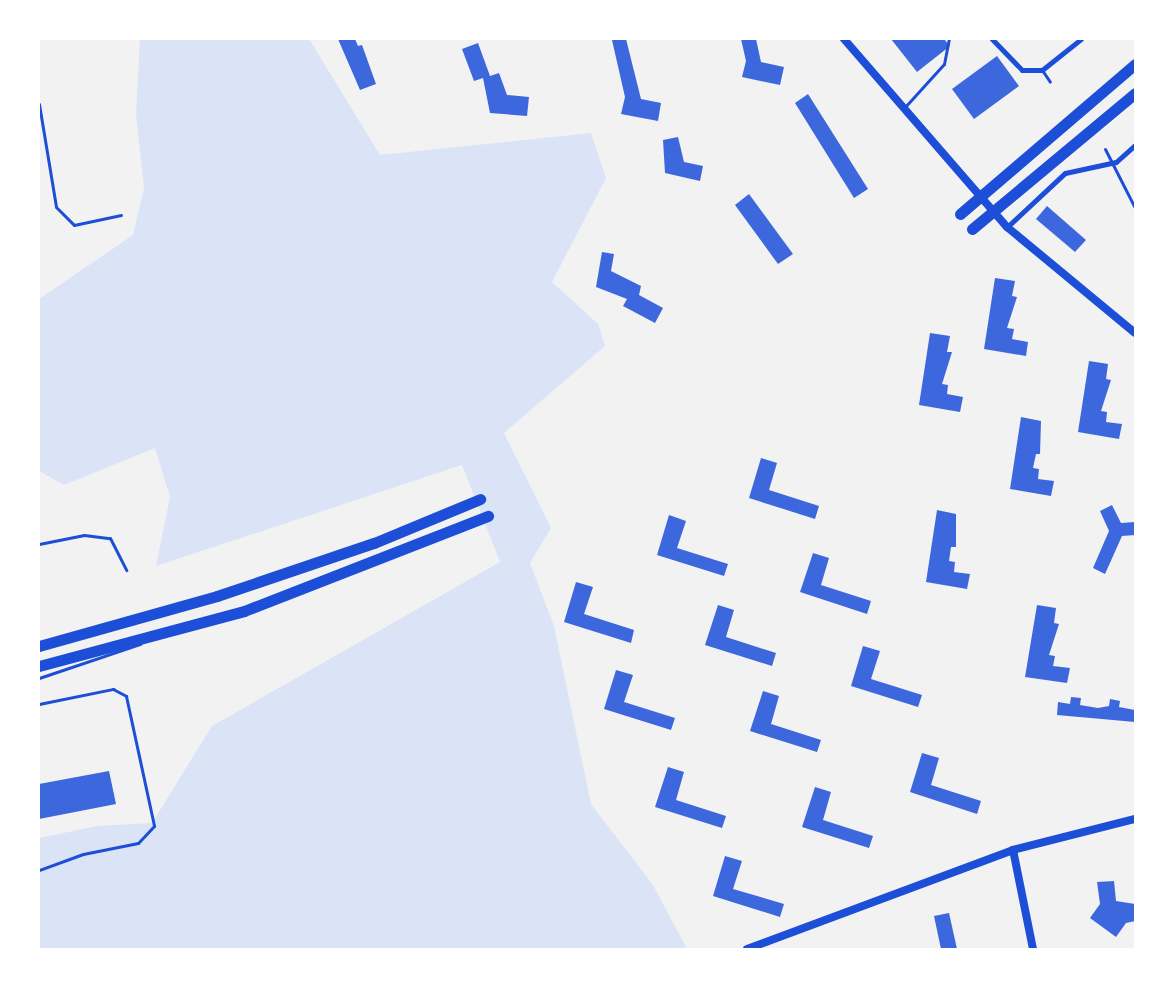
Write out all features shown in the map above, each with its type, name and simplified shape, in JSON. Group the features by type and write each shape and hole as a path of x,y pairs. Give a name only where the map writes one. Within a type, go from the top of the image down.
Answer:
{"highway":[{"path":"960,214 1135,64"},
{"path":"972,229 1135,94"},
{"path":"39,646 217,596 374,543 480,499"},
{"path":"39,666 153,638 310,588 488,516"}],"street":[{"path":"844,39 1007,227 1135,333"},
{"path":"992,39 1022,70 1042,70 1081,39"},
{"path":"1007,227 1064,174 1116,162 1135,145"},
{"path":"747,949 1014,850 1135,819"},
{"path":"1014,850 1033,949"}],"lane":[{"path":"904,108 944,64 949,39"},
{"path":"1042,70 1050,82"},
{"path":"39,104 56,207 74,226 121,215"},
{"path":"1106,149 1116,162 1135,208"},
{"path":"39,544 84,535 110,538 126,570"},
{"path":"39,678 121,654 153,638"},
{"path":"39,704 114,689 126,696 154,826 138,843 83,854 39,870"}],"shaded area":[{"path":"140,39 309,39 380,155 591,133 606,178 552,282 598,324 605,346 504,433 551,528 530,563 554,626 591,804 653,885 687,949 39,949 39,838 97,826 152,823 212,726 500,562 462,465 156,566 170,497 155,448 64,485 39,471 39,299 133,235 144,188 136,114"}],"building":[{"path":"338,39 355,39 358,46 362,45 376,84 360,90"},
{"path":"626,39 641,99 661,103 658,121 621,114 625,97 612,40"},
{"path":"741,39 756,39 761,62 784,67 780,85 742,77 746,61"},
{"path":"891,39 944,39 950,46 917,72"},
{"path":"478,43 490,76 499,73 507,95 529,97 527,116 490,113 483,78 474,81 462,49"},
{"path":"997,56 1019,86 974,119 952,89"},
{"path":"808,94 868,189 854,198 795,103"},
{"path":"678,137 684,162 703,166 700,181 665,173 663,140"},
{"path":"749,194 793,254 778,264 735,205"},
{"path":"1047,206 1086,240 1075,252 1036,219"},
{"path":"602,252 614,254 611,271 641,286 639,295 663,308 655,323 623,306 627,299 596,287"},
{"path":"995,278 1015,281 1012,296 1017,297 1007,328 1014,329 1012,339 1028,342 1026,356 984,349"},
{"path":"930,333 950,336 947,352 952,352 942,384 948,385 947,394 963,397 960,412 919,405"},
{"path":"1089,361 1108,364 1106,379 1111,380 1101,411 1107,412 1106,422 1122,424 1119,439 1078,432"},
{"path":"1021,417 1041,421 1040,454 1036,454 1033,468 1039,469 1038,479 1054,481 1051,496 1010,489"},
{"path":"761,458 777,463 769,490 819,506 815,519 749,498"},
{"path":"1112,505 1121,523 1135,522 1135,535 1122,536 1105,574 1093,568 1109,531 1100,511"},
{"path":"937,510 956,514 956,547 951,547 949,561 955,562 954,572 970,574 967,589 926,582"},
{"path":"669,515 686,521 677,548 728,564 724,576 657,555"},
{"path":"813,553 829,558 821,585 871,601 867,614 800,592"},
{"path":"576,582 593,587 584,614 634,630 631,643 564,622"},
{"path":"718,605 734,610 726,637 776,653 772,666 705,645"},
{"path":"1037,605 1056,608 1054,623 1059,624 1049,655 1055,656 1053,666 1070,668 1067,683 1025,677"},
{"path":"863,646 880,651 871,679 922,695 918,707 851,686"},
{"path":"616,670 633,675 624,702 675,718 671,730 604,709"},
{"path":"763,691 779,696 771,724 821,740 817,752 750,731"},
{"path":"1071,697 1081,698 1080,705 1098,708 1109,706 1110,699 1120,701 1119,707 1135,710 1135,722 1057,715 1058,702 1070,704"},
{"path":"922,753 939,758 931,785 981,801 977,814 910,792"},
{"path":"668,767 684,772 676,800 726,816 722,828 655,807"},
{"path":"109,771 116,804 39,819 39,784"},
{"path":"815,787 831,792 823,820 873,836 869,848 802,827"},
{"path":"725,856 742,861 733,889 784,904 780,917 713,896"},
{"path":"1114,881 1116,901 1135,904 1135,921 1126,923 1116,937 1090,918 1100,904 1097,882"},
{"path":"949,913 957,949 941,949 934,916"}]}
